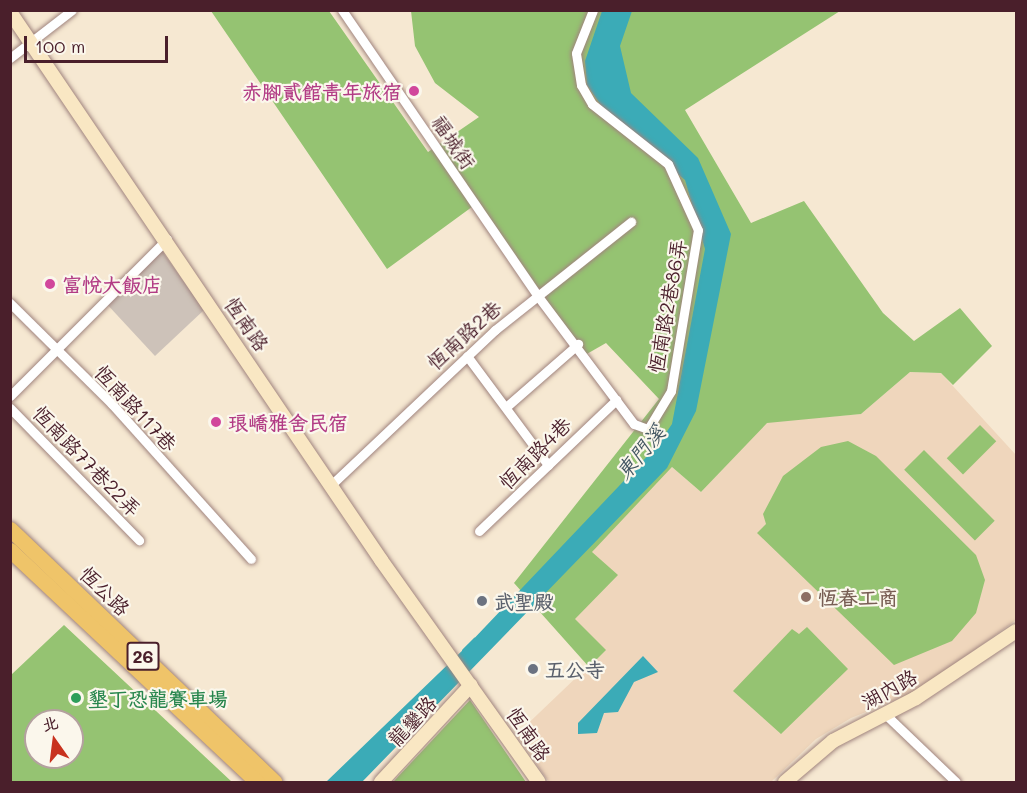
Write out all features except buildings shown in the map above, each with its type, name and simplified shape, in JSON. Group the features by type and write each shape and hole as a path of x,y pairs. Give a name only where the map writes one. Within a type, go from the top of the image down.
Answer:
{"main road":[{"name":"恆公路","path":"10,529 275,783"},
{"name":"恆公路","path":"10,550 257,783"}],"street":[{"path":"10,58 72,10"},
{"name":"福城街","path":"342,10 537,295"},
{"name":"恆南路2巷86弄","path":"537,295 578,344 616,400 642,430 655,425 662,414 693,278 698,231 668,164 592,104 581,85 576,53 593,10"},
{"name":"恆南路","path":"10,12 29,43 167,239 331,485 539,783"},
{"name":"恆南路2巷","path":"331,485 467,356 537,295 631,222"},
{"path":"10,396 58,352 167,239"},
{"name":"恆南路117巷","path":"10,303 112,404 251,559"},
{"path":"506,407 578,344"},
{"path":"467,356 548,465"},
{"name":"恆南路4巷","path":"479,531 616,400"},
{"name":"恆南路77巷22弄","path":"10,408 139,540"},
{"name":"湖內路","path":"784,783 813,755 885,714 1017,631"},
{"name":"龍鑾路","path":"381,783 469,681"},
{"path":"885,714 956,783"}],"shaded area":[{"path":"162,251 204,310 155,356 104,301"},
{"name":"恆春工商","path":"910,372 941,373 1016,455 1016,620 920,690 851,718 816,739 771,782 549,782 516,735 605,650 574,619 591,552 672,467 701,492 767,422 861,414"}],"green space":[{"path":"211,11 329,11 428,152 479,117 435,83 415,46 411,11 840,11 685,110 751,223 804,201 883,313 914,341 960,308 992,346 953,385 941,373 910,372 861,414 767,423 701,492 672,467 592,552 618,575 575,619 606,650 589,667 514,583 659,399 606,343 585,355 476,204 387,269"},
{"path":"980,425 996,441 963,474 947,458"},
{"path":"848,441 876,456 976,555 985,580 976,613 952,641 894,665 757,533 766,524 763,514 783,476 821,447"},
{"path":"924,450 995,521 975,541 904,470"},
{"name":"墾丁恐龍賽車場","path":"64,625 232,782 11,782 11,675"},
{"path":"807,627 848,669 781,734 733,691 792,629 799,634"},
{"path":"470,700 526,782 393,782"}],"water":[{"path":"602,11 632,11 620,46 631,93 698,158 731,234 696,411 667,468 362,782 326,782 466,647 657,446 672,424 705,249 685,180 605,111 587,85 585,61"},
{"path":"643,656 658,672 634,682 618,712 604,713 597,733 578,734 578,723"}],"waterway":[{"name":"東門溪","path":"463,650 474,639"}],"place":[{"name":"赤腳貳館青年旅宿","path":"414,91"},
{"name":"富悅大飯店","path":"50,284"},
{"name":"琅嶠雅舍民宿","path":"216,422"},
{"name":"恆春工商","path":"806,597"},
{"name":"武聖殿","path":"482,601"},
{"name":"五公寺","path":"533,669"},
{"name":"墾丁恐龍賽車場","path":"76,698"}]}
